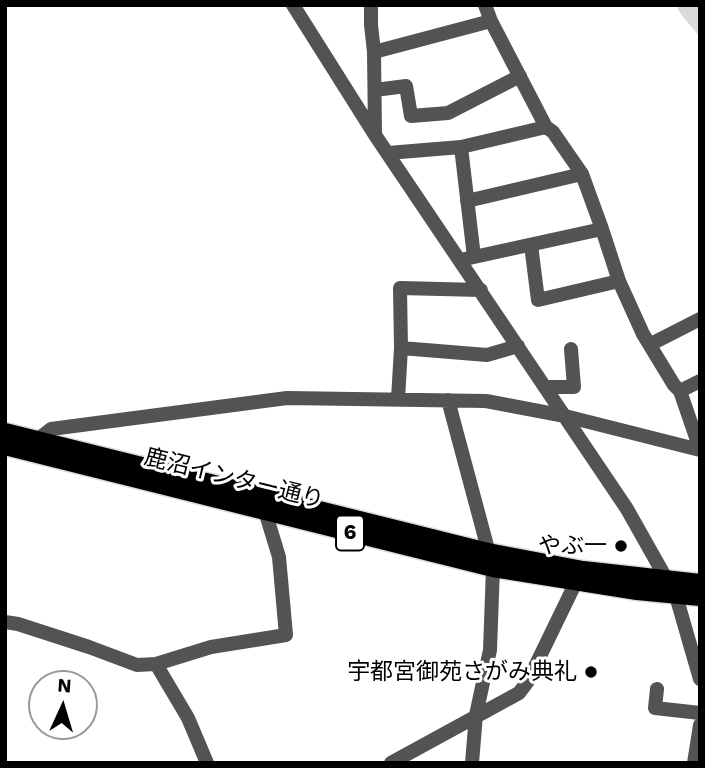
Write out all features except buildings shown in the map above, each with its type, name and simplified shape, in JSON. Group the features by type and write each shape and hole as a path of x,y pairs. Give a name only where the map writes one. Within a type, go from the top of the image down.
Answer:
{"main road":[{"name":"鹿沼インター通り","path":"5,432 35,447"},
{"name":"鹿沼インター通り","path":"5,446 35,447 576,582 672,588 700,583"},
{"name":"鹿沼インター通り","path":"491,560 583,570 672,588 700,597"}],"street":[{"path":"293,5 375,135 468,258 481,290 627,509 672,588 700,679"},
{"path":"371,5 375,135"},
{"path":"485,5 546,127 582,174 619,281 643,334 680,391 700,449"},
{"path":"374,52 491,21"},
{"path":"375,90 406,86 411,116 449,113 520,76"},
{"path":"388,153 461,147 546,127"},
{"path":"461,147 467,201 468,258"},
{"path":"467,201 582,174"},
{"path":"468,258 603,229"},
{"path":"531,245 538,300 619,281"},
{"path":"398,399 400,288 481,290"},
{"path":"651,344 700,319"},
{"path":"401,348 487,355 518,346"},
{"path":"546,387 574,387 571,349"},
{"path":"680,391 700,381"},
{"path":"35,447 51,429 287,398 486,401 565,416 700,449"},
{"path":"448,400 491,560 490,650 477,715 472,763"},
{"path":"5,622 89,647 137,666 156,664 211,647 286,635 279,557 265,504"},
{"path":"391,763 519,693 528,681 576,582"},
{"path":"156,664 188,718 207,763"},
{"path":"657,689 655,708 700,713"},
{"path":"694,763 700,725"}],"shaded area":[{"path":"676,5 700,5 700,37 680,13"}],"place":[{"name":"やぶ一","path":"621,546"},
{"name":"宇都宮御苑さがみ典礼","path":"591,672"}]}
